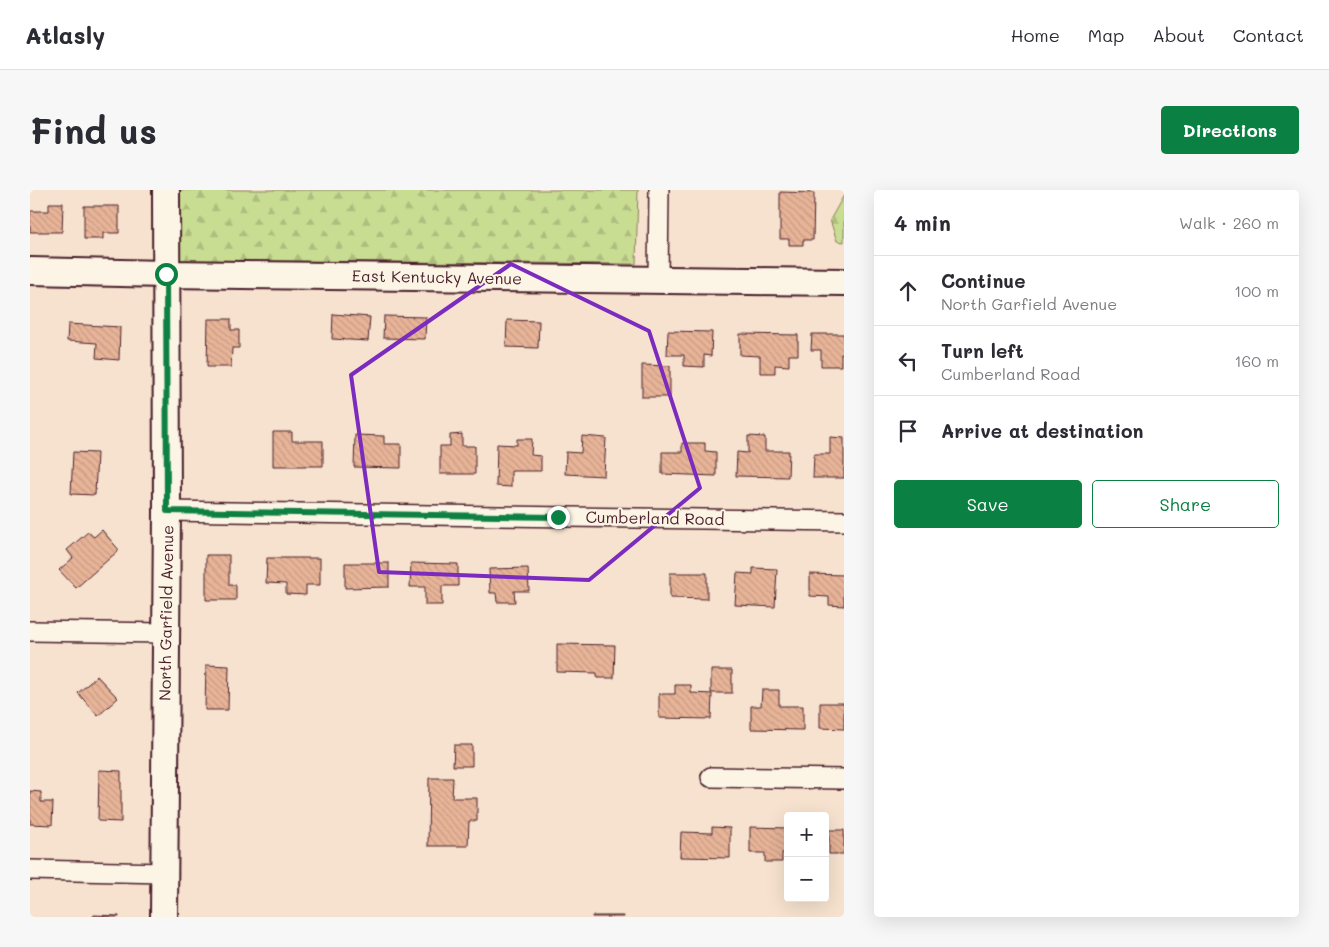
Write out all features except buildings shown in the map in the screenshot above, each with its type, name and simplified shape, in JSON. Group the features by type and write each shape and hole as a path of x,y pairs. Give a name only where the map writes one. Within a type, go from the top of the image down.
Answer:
{"street":[{"name":"North Garfield Avenue","path":"164,917 167,511 166,190"},
{"path":"658,280 659,190"},
{"name":"East Kentucky Avenue","path":"30,271 844,282"},
{"name":"Cumberland Road","path":"167,511 844,521"},
{"path":"30,631 165,633"},
{"path":"711,777 844,778"},
{"path":"30,870 164,873"}],"highlighted area":[{"path":"511,264 649,331 700,488 589,580 379,572 351,375"}],"green space":[{"path":"174,190 638,190 636,264 174,260"},
{"path":"844,195 844,242 837,241 830,220"}],"route":[{"path":"166,274 167,511 558,517"}]}
